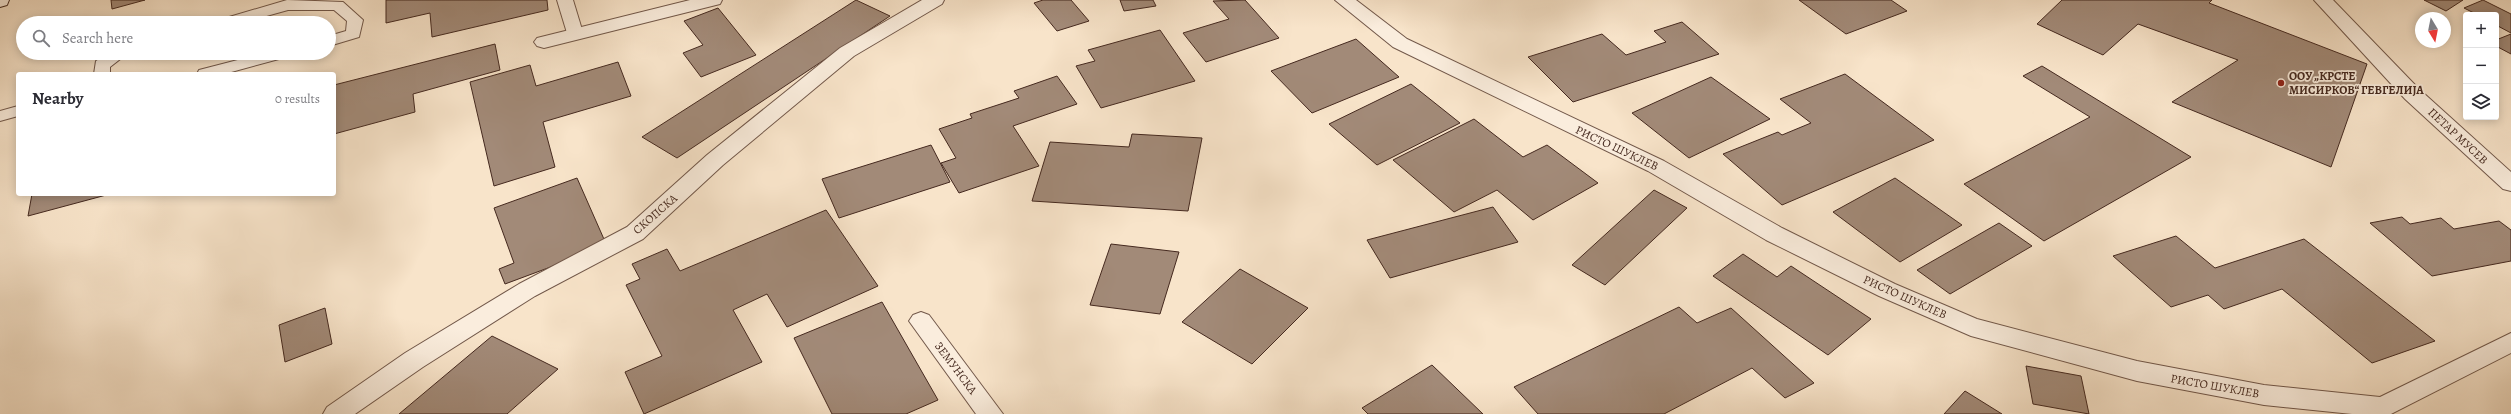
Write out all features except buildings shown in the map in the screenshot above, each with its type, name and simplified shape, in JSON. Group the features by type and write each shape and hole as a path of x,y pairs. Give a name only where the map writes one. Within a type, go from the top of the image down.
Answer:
{"street":[{"path":"544,42 575,33 713,0"},
{"name":"СКОПСКА","path":"336,414 414,360 527,290 634,233 715,160 847,52 935,0"},
{"name":"РИСТО ШУКЛЕВ","path":"1344,0 1400,43 1656,166 1774,234 1886,290 1971,326 2137,371 2264,395 2379,410 2511,342"},
{"name":"ПЕТАР МУСЕВ","path":"2322,0 2412,94 2511,184"},
{"name":"ЗЕМУНСКА","path":"921,321 990,414"}],"lane":[{"path":"565,0 575,33"},
{"path":"250,16 287,6 338,5 355,20 354,34 336,39"},
{"path":"102,72 102,65 110,60"},
{"path":"213,72 258,60"},
{"path":"0,116 16,112"}],"place":[{"name":"ООУ „КРСТЕ МИСИРКОВ“ ГЕВГЕЛИЈА","path":"2281,83"}]}
